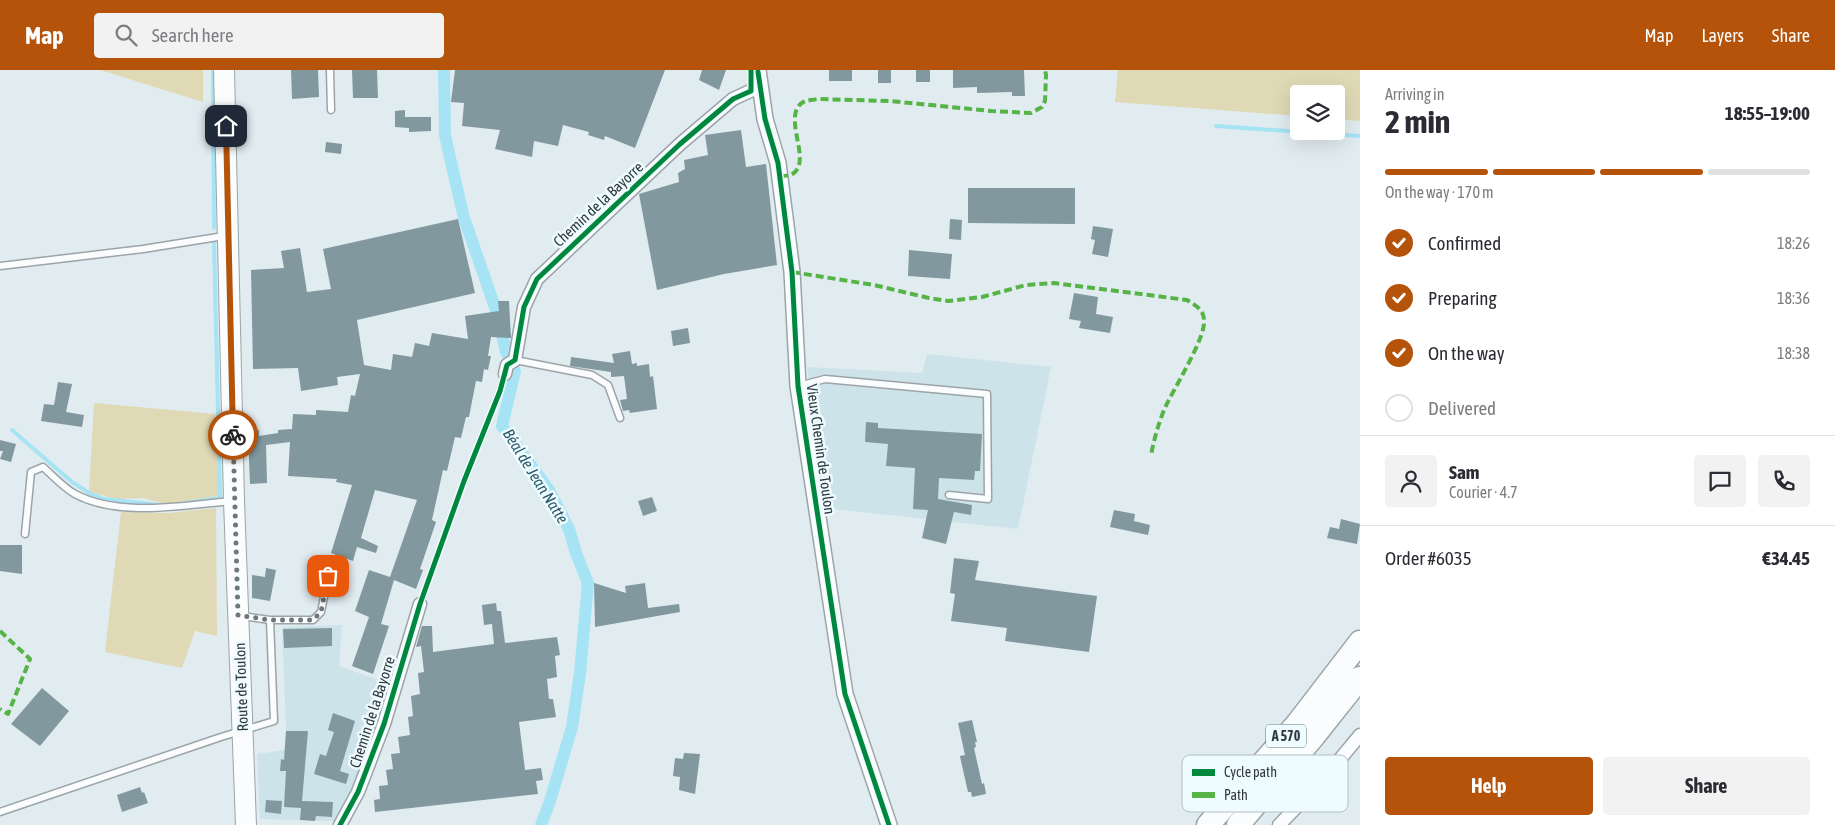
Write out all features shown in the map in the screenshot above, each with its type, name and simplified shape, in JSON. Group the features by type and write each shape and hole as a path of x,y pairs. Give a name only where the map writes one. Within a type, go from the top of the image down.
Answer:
{"highway":[{"name":"A 570","path":"1270,755 1297,724 1360,642"},
{"name":"A 570","path":"1298,755 1360,678"},
{"name":"A 570","path":"1208,825 1219,812"},
{"name":"A 570","path":"1238,825 1249,812"}],"main road":[{"name":"Route de Toulon","path":"224,70 234,501 246,825"}],"street":[{"name":"Vieux Chemin de Toulon","path":"758,70 765,119 778,163 791,262 798,386 845,694 889,825"},
{"name":"Chemin de la Bayorre","path":"510,365 524,307 537,279 680,144 733,99 759,87"},
{"name":"Chemin de la Bayorre","path":"340,825 358,792 384,724 420,604"},
{"path":"1343,755 1360,735"},
{"path":"1280,825 1292,812"}],"lane":[{"path":"330,70 331,110"},
{"path":"0,266 143,249 229,236"},
{"path":"510,365 592,376 608,385 620,418"},
{"path":"798,386 826,379 987,394 988,499 949,495"},
{"path":"25,534 31,472 42,467 75,494 106,505 150,508 234,501"},
{"path":"238,615 270,620 313,620 321,612 328,576"},
{"path":"0,812 274,721 270,620"}],"shaded area":[{"path":"100,70 203,70 203,102"},
{"path":"1118,70 1360,70 1360,121 1345,120 1345,85 1290,85 1290,115 1115,102"},
{"path":"927,354 1051,367 1018,529 824,508 807,367 922,373"},
{"path":"94,403 215,414 219,496 166,504 143,498 117,499 89,492"},
{"path":"216,508 217,636 195,631 182,668 105,652 121,512 169,513"},
{"path":"342,625 339,666 388,683 357,778 335,821 260,819 257,754 285,750 286,727 282,627"}],"building":[{"path":"291,70 318,70 319,97 292,99"},
{"path":"352,70 377,70 378,98 353,98"},
{"path":"455,70 665,70 635,148 605,136 604,140 588,135 589,132 563,125 558,146 534,141 532,157 495,149 500,130 462,126 464,103 451,102"},
{"path":"702,70 726,70 719,90 699,80"},
{"path":"829,70 852,70 852,81 829,81"},
{"path":"878,70 891,70 891,83 878,83"},
{"path":"916,70 930,70 930,82 916,82"},
{"path":"953,70 1024,70 1025,96 1012,96 1012,92 977,93 977,87 953,88"},
{"path":"405,110 405,117 431,117 431,131 409,132 409,128 395,127 395,111"},
{"path":"741,130 746,167 766,164 777,265 724,274 657,290 639,194 679,182 678,173 685,169 684,160 708,155 705,135"},
{"path":"326,142 342,144 341,154 325,152"},
{"path":"968,188 1075,188 1075,224 968,223"},
{"path":"458,219 475,293 357,320 364,365 391,370 393,354 412,357 415,343 429,346 432,333 468,339 465,316 499,311 498,301 509,301 511,338 491,337 488,356 491,356 488,370 484,369 482,382 476,381 469,417 466,417 461,438 455,437 447,471 443,470 432,520 436,522 420,569 423,570 416,589 394,580 381,624 389,626 373,674 352,666 369,617 355,611 369,570 390,577 417,500 375,490 361,538 378,546 376,553 357,547 353,561 331,553 352,485 336,482 337,479 288,476 290,442 266,445 267,483 250,484 248,434 259,430 259,436 278,433 278,430 292,429 293,414 316,415 316,410 348,412 351,395 355,396 360,374 337,377 338,385 301,391 298,368 253,369 251,270 284,268 281,251 300,248 307,292 331,289 323,249"},
{"path":"950,219 962,220 961,240 949,239"},
{"path":"1093,226 1113,229 1108,257 1092,254 1095,240 1091,239"},
{"path":"909,250 952,254 950,279 908,276"},
{"path":"1074,293 1098,297 1096,314 1113,317 1110,333 1079,328 1081,321 1069,319"},
{"path":"688,328 690,343 673,346 671,331"},
{"path":"630,351 632,364 637,363 637,366 649,364 650,377 653,376 657,409 630,413 629,410 623,411 620,400 627,399 624,376 611,377 611,372 570,366 571,357 614,363 612,354"},
{"path":"58,382 72,384 66,412 84,415 82,427 41,421 44,404 54,405"},
{"path":"866,422 878,423 878,428 982,434 980,471 975,471 974,480 939,478 938,499 972,505 971,515 954,512 946,544 922,538 928,510 913,509 915,468 886,466 888,444 865,442"},
{"path":"0,440 16,444 11,462 0,459 3,451 0,451"},
{"path":"652,497 657,511 643,516 638,501"},
{"path":"1114,510 1135,514 1134,521 1150,525 1148,535 1110,527"},
{"path":"1341,519 1360,524 1357,544 1327,538 1330,527 1339,529"},
{"path":"0,545 22,545 22,574 0,571"},
{"path":"954,558 979,561 975,580 1097,596 1089,652 1005,641 1007,628 951,621 955,594 950,593"},
{"path":"266,568 276,570 270,601 252,598 252,575 265,577"},
{"path":"594,583 626,593 625,586 645,583 648,608 679,604 680,612 595,627"},
{"path":"496,603 497,611 501,611 505,643 557,637 560,655 555,656 557,677 547,679 549,699 553,699 556,717 519,722 525,770 541,768 543,780 536,781 538,794 375,812 374,800 380,799 379,786 388,785 386,770 393,769 391,754 400,753 398,737 410,735 408,717 413,716 411,696 420,694 418,673 424,672 421,646 416,647 422,626 432,626 433,652 494,644 492,624 484,625 482,605"},
{"path":"332,628 332,646 284,648 283,629"},
{"path":"42,688 69,711 40,746 11,724"},
{"path":"333,713 355,721 340,771 349,774 346,784 314,774 320,754 326,756 334,732 328,730"},
{"path":"972,720 977,742 975,742 976,747 974,748 986,794 972,797 971,792 968,792 960,756 965,755 958,723"},
{"path":"286,731 308,731 302,801 333,802 332,817 316,816 315,821 300,820 301,808 284,807 286,771 280,771 281,759 284,760"},
{"path":"684,753 700,754 695,794 679,790 680,777 673,776 675,758 683,759"},
{"path":"140,787 148,803 122,812 117,795"},
{"path":"266,800 282,801 281,814 265,812"}],"waterway":[{"path":"213,70 214,228"},
{"name":"Béal de Jean Natte","path":"444,70 445,135 464,218 496,310 506,352 515,371 502,426 549,490 569,529 588,583 580,673 572,727 541,825"},
{"path":"1216,126 1360,136"},
{"path":"185,503 220,498 214,243"},
{"path":"12,430 72,482 91,494 104,499 160,505"}],"marked path":[{"path":"780,176 795,172 799,165 800,156 795,115 798,107 805,101 817,99 890,101 1031,113 1042,107 1045,101 1045,70"},
{"path":"792,272 874,285 948,301 982,297 1026,285 1054,283 1187,300 1202,313 1204,319 1203,327 1195,351 1164,410 1156,432 1151,455"},
{"path":"0,631 30,659 8,714 0,709"}],"cycle path":[{"path":"340,825 358,792 384,724 420,604 464,481 500,391 507,365 515,360 524,307 537,279 680,144 733,99 751,91 751,70"},
{"path":"758,72 765,119 778,163 792,272 798,386 845,694 889,825"}],"way so far":[{"path":"233,435 238,615 270,620 313,620 321,612 328,576"}],"route":[{"path":"226,126 233,435"}]}
